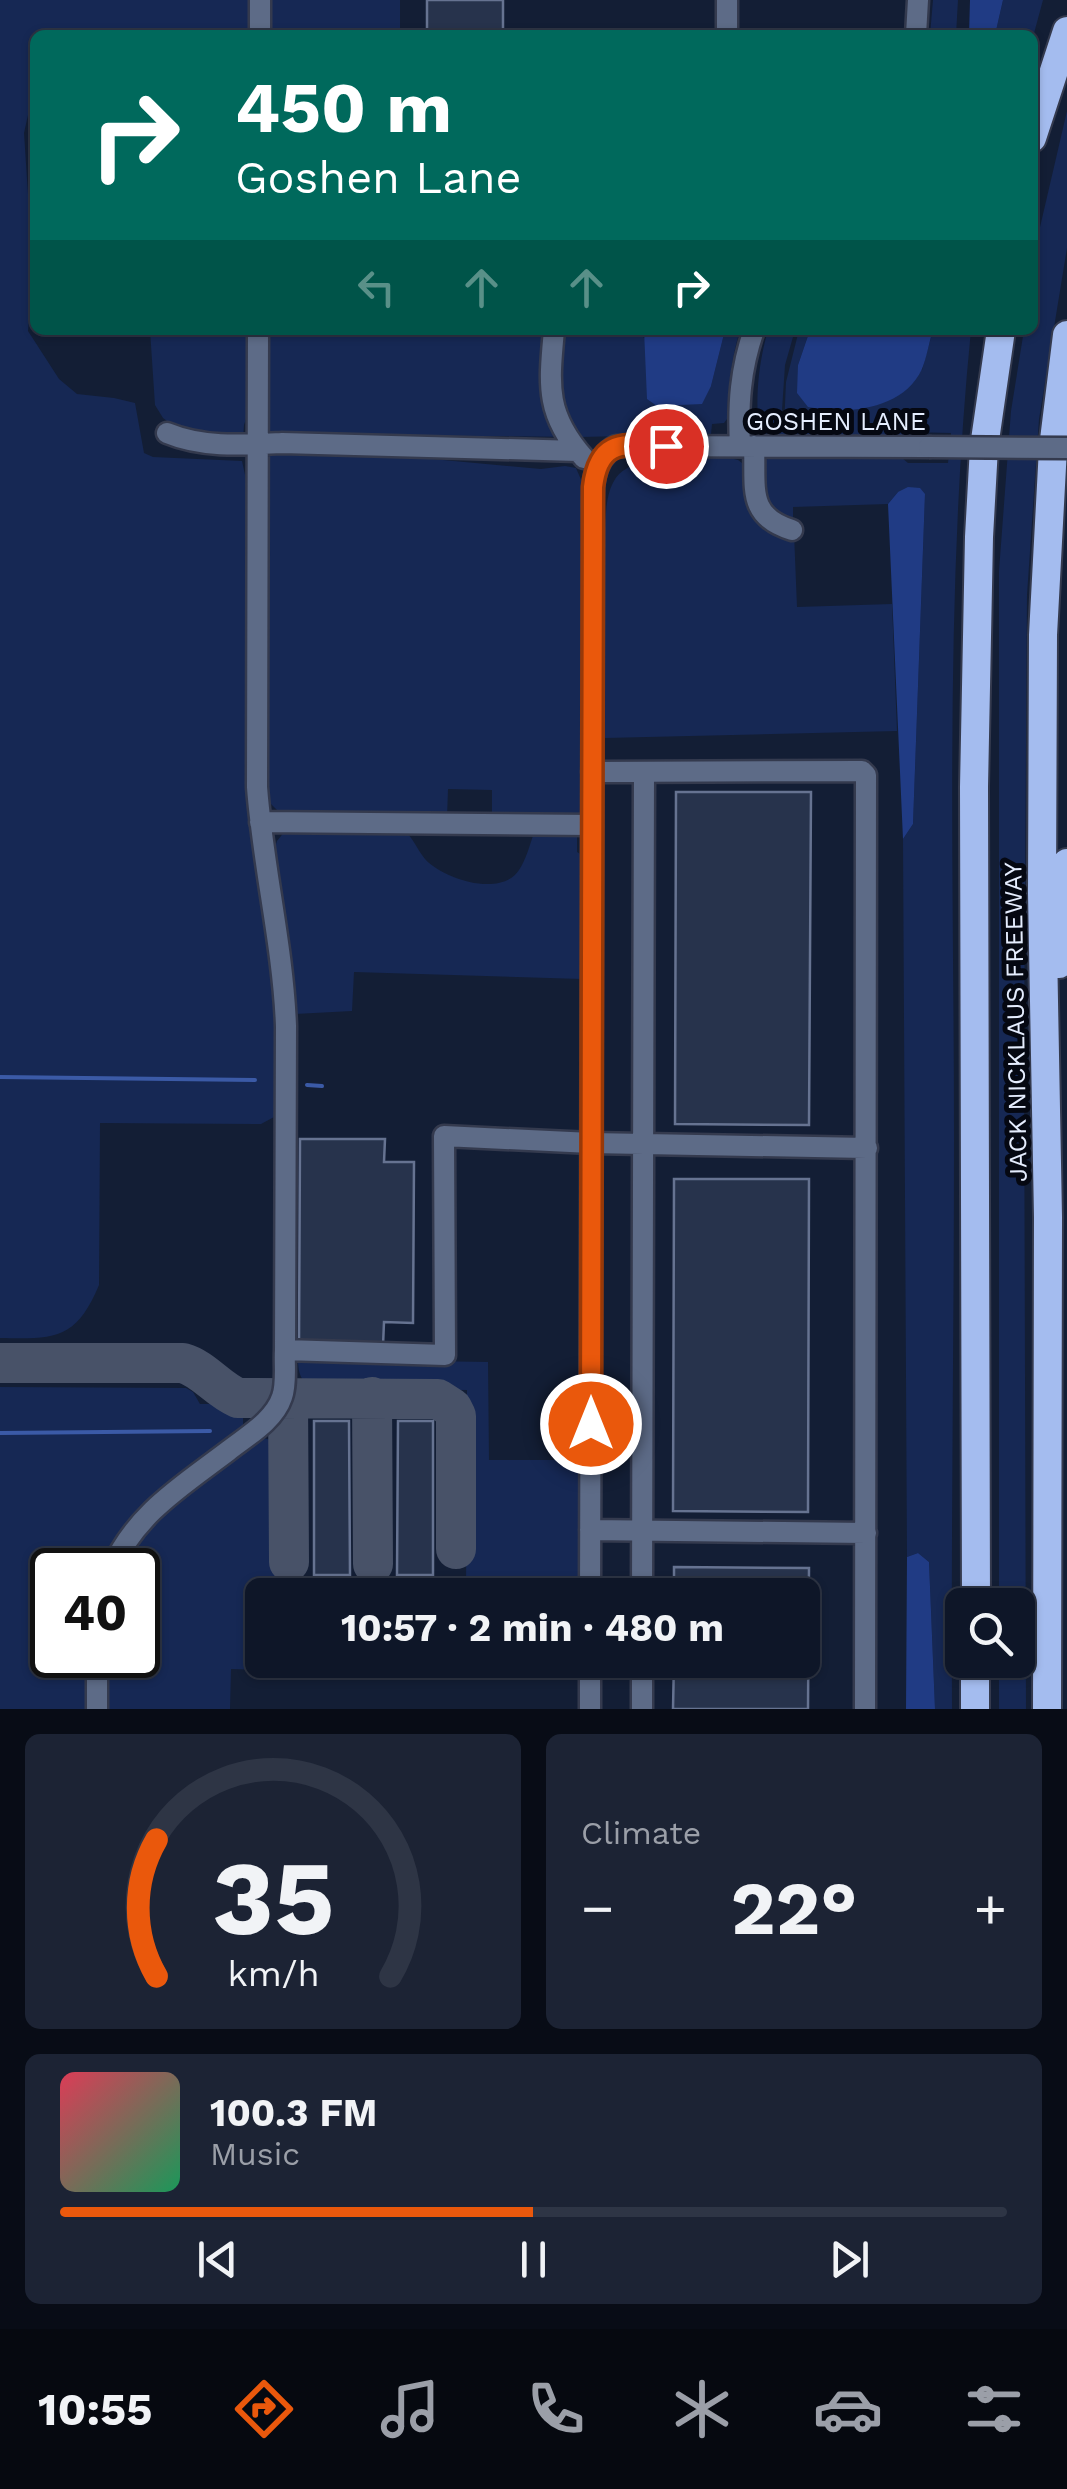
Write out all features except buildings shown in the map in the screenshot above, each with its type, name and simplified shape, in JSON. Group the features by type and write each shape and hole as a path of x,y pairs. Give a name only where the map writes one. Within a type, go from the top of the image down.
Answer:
{"highway":[{"path":"1038,120 1067,31"},
{"name":"JACK NICKLAUS FREEWAY","path":"976,1588 974,768 984,448 1000,335"},
{"name":"JACK NICKLAUS FREEWAY","path":"1047,1709 1043,635 1053,448 1067,335"},
{"path":"1046,1095 1067,863"},
{"path":"975,1709 976,1678"}],"street":[{"path":"260,0 260,30"},
{"path":"727,0 727,30"},
{"path":"916,30 918,0"},
{"path":"123,1548 130,1533 169,1495 260,1427 282,1396 285,1001 257,787 258,335"},
{"path":"554,335 550,377 554,413 595,471 590,1578"},
{"path":"752,335 738,399 756,492 760,510 772,524 792,530"},
{"path":"167,433 187,442 578,451"},
{"name":"GOSHEN LANE","path":"595,471 606,451 629,445 1067,448"},
{"path":"592,772 862,771 866,775 865,1709"},
{"path":"642,1578 644,772"},
{"path":"260,822 592,825"},
{"path":"285,1350 444,1355 444,1136 592,1144 866,1148"},
{"path":"590,1530 866,1532"},
{"path":"96,1709 97,1678"},
{"path":"590,1678 590,1709"},
{"path":"642,1678 642,1709"}],"shaded area":[{"path":"0,0 254,0 254,30 30,30 30,113 24,133 30,224 28,331 59,379 77,394 135,403 144,453 153,457 242,461 252,507 277,986 278,1110 261,1124 100,1123 99,1285 82,1317 61,1332 0,1338"},
{"path":"270,0 400,0 400,30 270,30"},
{"path":"933,0 958,0 956,30 930,30"},
{"path":"970,0 1003,0 996,30 969,30"},
{"path":"1003,0 1043,0 1035,30 996,30"},
{"path":"1067,111 1067,248 1039,419 1027,595 1026,1588 999,1588 999,571 1011,411 1023,335 1038,335 1038,236"},
{"path":"150,335 252,335 252,400 243,439 187,436 163,418 155,405"},
{"path":"269,335 643,335 711,386 724,335 739,335 730,374 727,419 712,424 711,434 358,435 357,452 541,469 576,468 582,482 583,813 566,819 492,818 492,790 448,789 447,818 280,813 268,801"},
{"path":"644,335 724,335 711,386 702,404 657,406 647,399"},
{"path":"767,335 794,335 785,365 781,425 758,423"},
{"path":"798,335 808,335 798,365 922,370 932,335 971,335 957,532 952,735 952,1588 945,1588 945,1678 952,1678 952,1709 935,1709 929,1562 918,1553 907,1557 903,839 913,824 925,494 898,492 888,504 793,507 793,521 787,522 764,500 763,462 779,456 902,458 908,463 948,463 951,433 911,432 904,438 773,435 761,428 784,427 786,382"},
{"path":"808,335 932,335 922,369 913,383 888,401 872,406 840,410 808,407 797,393 798,365"},
{"path":"730,458 746,466 751,498 794,533 797,607 892,604 897,731 605,738 605,528 611,486 623,471 650,460"},
{"path":"908,487 920,488 925,494 913,824 903,839 888,504"},
{"path":"401,828 433,866 458,879 486,884 511,878 519,870 534,833 577,830 577,852 582,855 582,979 354,972 352,1011 295,1014 274,851 277,841 285,831"},
{"path":"298,1359 488,1362 489,1460 582,1460 582,1578 466,1578 467,1390 313,1389 299,1369"},
{"path":"0,1387 186,1388 200,1404 231,1404 243,1414 239,1433 159,1492 124,1527 111,1548 30,1548 30,1678 91,1678 90,1709 0,1709"},
{"path":"258,1439 277,1442 282,1453 283,1578 245,1578 245,1669 231,1669 230,1709 106,1709 107,1678 160,1678 160,1548 136,1548 183,1497"},
{"path":"918,1553 929,1562 935,1709 906,1709 907,1557"},
{"path":"999,1678 1026,1678 1026,1709 999,1709"}],"waterway":[{"path":"0,1077 255,1080"},
{"path":"307,1085 322,1086"},
{"path":"0,1433 210,1431"}],"taxiway":[{"path":"0,1363 183,1363 238,1398 438,1399 452,1408 456,1416 456,1549"},
{"path":"288,1397 289,1562"},
{"path":"372,1397 373,1564"}],"route":[{"path":"591,1424 593,487 595,471 606,451 616,446 666,446"}]}
